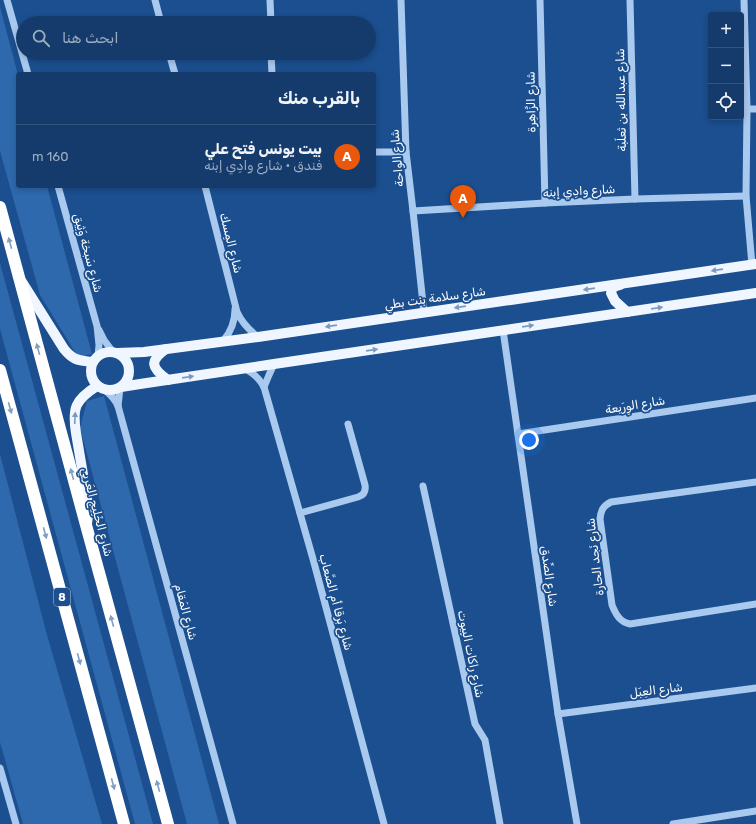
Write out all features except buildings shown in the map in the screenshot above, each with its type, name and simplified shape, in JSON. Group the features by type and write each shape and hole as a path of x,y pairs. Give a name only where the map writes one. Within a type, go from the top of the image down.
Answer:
{"highway":[{"name":"شارع الخَلِيج العَربِي","path":"0,207 168,824"},
{"name":"8","path":"0,370 124,824"}],"main road":[{"name":"شارع سلامة بنت بطي","path":"115,352 144,352 258,337 754,265"},
{"path":"20,278 64,349 70,356 76,360 95,359 105,352 115,352 125,359 129,369 128,379 120,388"},
{"path":"624,284 614,287 611,294 615,302 627,312"},
{"path":"95,359 90,371 92,379 101,388 112,391 120,388 168,380 756,293"},
{"path":"166,349 157,356 154,362 156,369 168,380"},
{"path":"86,525 88,504 74,424 75,412 80,399 87,393 101,388"}],"street":[{"path":"8,0 16,30"},
{"path":"155,0 159,16"},
{"path":"270,0 271,16"},
{"name":"شارع الواحة","path":"401,0 406,152 414,211 424,313"},
{"name":"شارع الزَّاهِرة","path":"540,0 545,203"},
{"name":"شارع عبدالله بن ثعلَبة","path":"630,0 635,199"},
{"path":"744,0 747,109 746,196 754,265"},
{"path":"24,60 27,72"},
{"path":"172,60 175,72"},
{"path":"271,60 272,72"},
{"path":"747,109 756,109"},
{"path":"376,152 406,152"},
{"name":"شارع سَبخة وَثِيق","path":"59,188 97,326 99,345 95,359"},
{"name":"شارع المِسك","path":"206,188 235,305 241,319 258,337"},
{"name":"شارع وادِي إبنه","path":"414,211 545,203 746,196"},
{"name":"شارع المِسك","path":"223,341 230,332 234,322 235,305"},
{"name":"شارع سَبخة وَثِيق","path":"97,326 104,340 115,352"},
{"name":"شارع الصِّدق","path":"503,330 558,714 577,824"},
{"path":"264,387 274,364"},
{"name":"شارع بَرقا أم الصَّعاب","path":"245,369 256,376 264,387 300,513 384,824"},
{"name":"شارع المَقام","path":"101,388 110,394 118,406 233,824"},
{"name":"شارع المَقام","path":"118,406 120,388"},
{"name":"شارع الوِرَيعة","path":"518,434 756,398"},
{"path":"300,513 364,494 365,485 348,424"},
{"name":"شارع نَجد الحارة","path":"756,482 611,502 601,511 600,519 612,605 615,613 625,623 630,624 756,604"},
{"name":"شارع راكات البِيوت","path":"423,486 474,722 485,740 500,824"},
{"name":"شارع العِبَل","path":"558,714 756,688"},
{"path":"0,768 16,824"},
{"path":"673,824 756,811"}],"shaded area":[{"path":"0,7 17,72 16,72 16,188 48,188 92,354 78,357 40,295 0,151"},
{"path":"0,263 153,824 135,824 0,329"},
{"path":"104,396 219,824 187,824 80,428 87,401"},
{"path":"0,454 47,635 102,824 23,824 0,742"}],"place":[{"name":"بيت يونس فتح علي","path":"463,218"}]}
